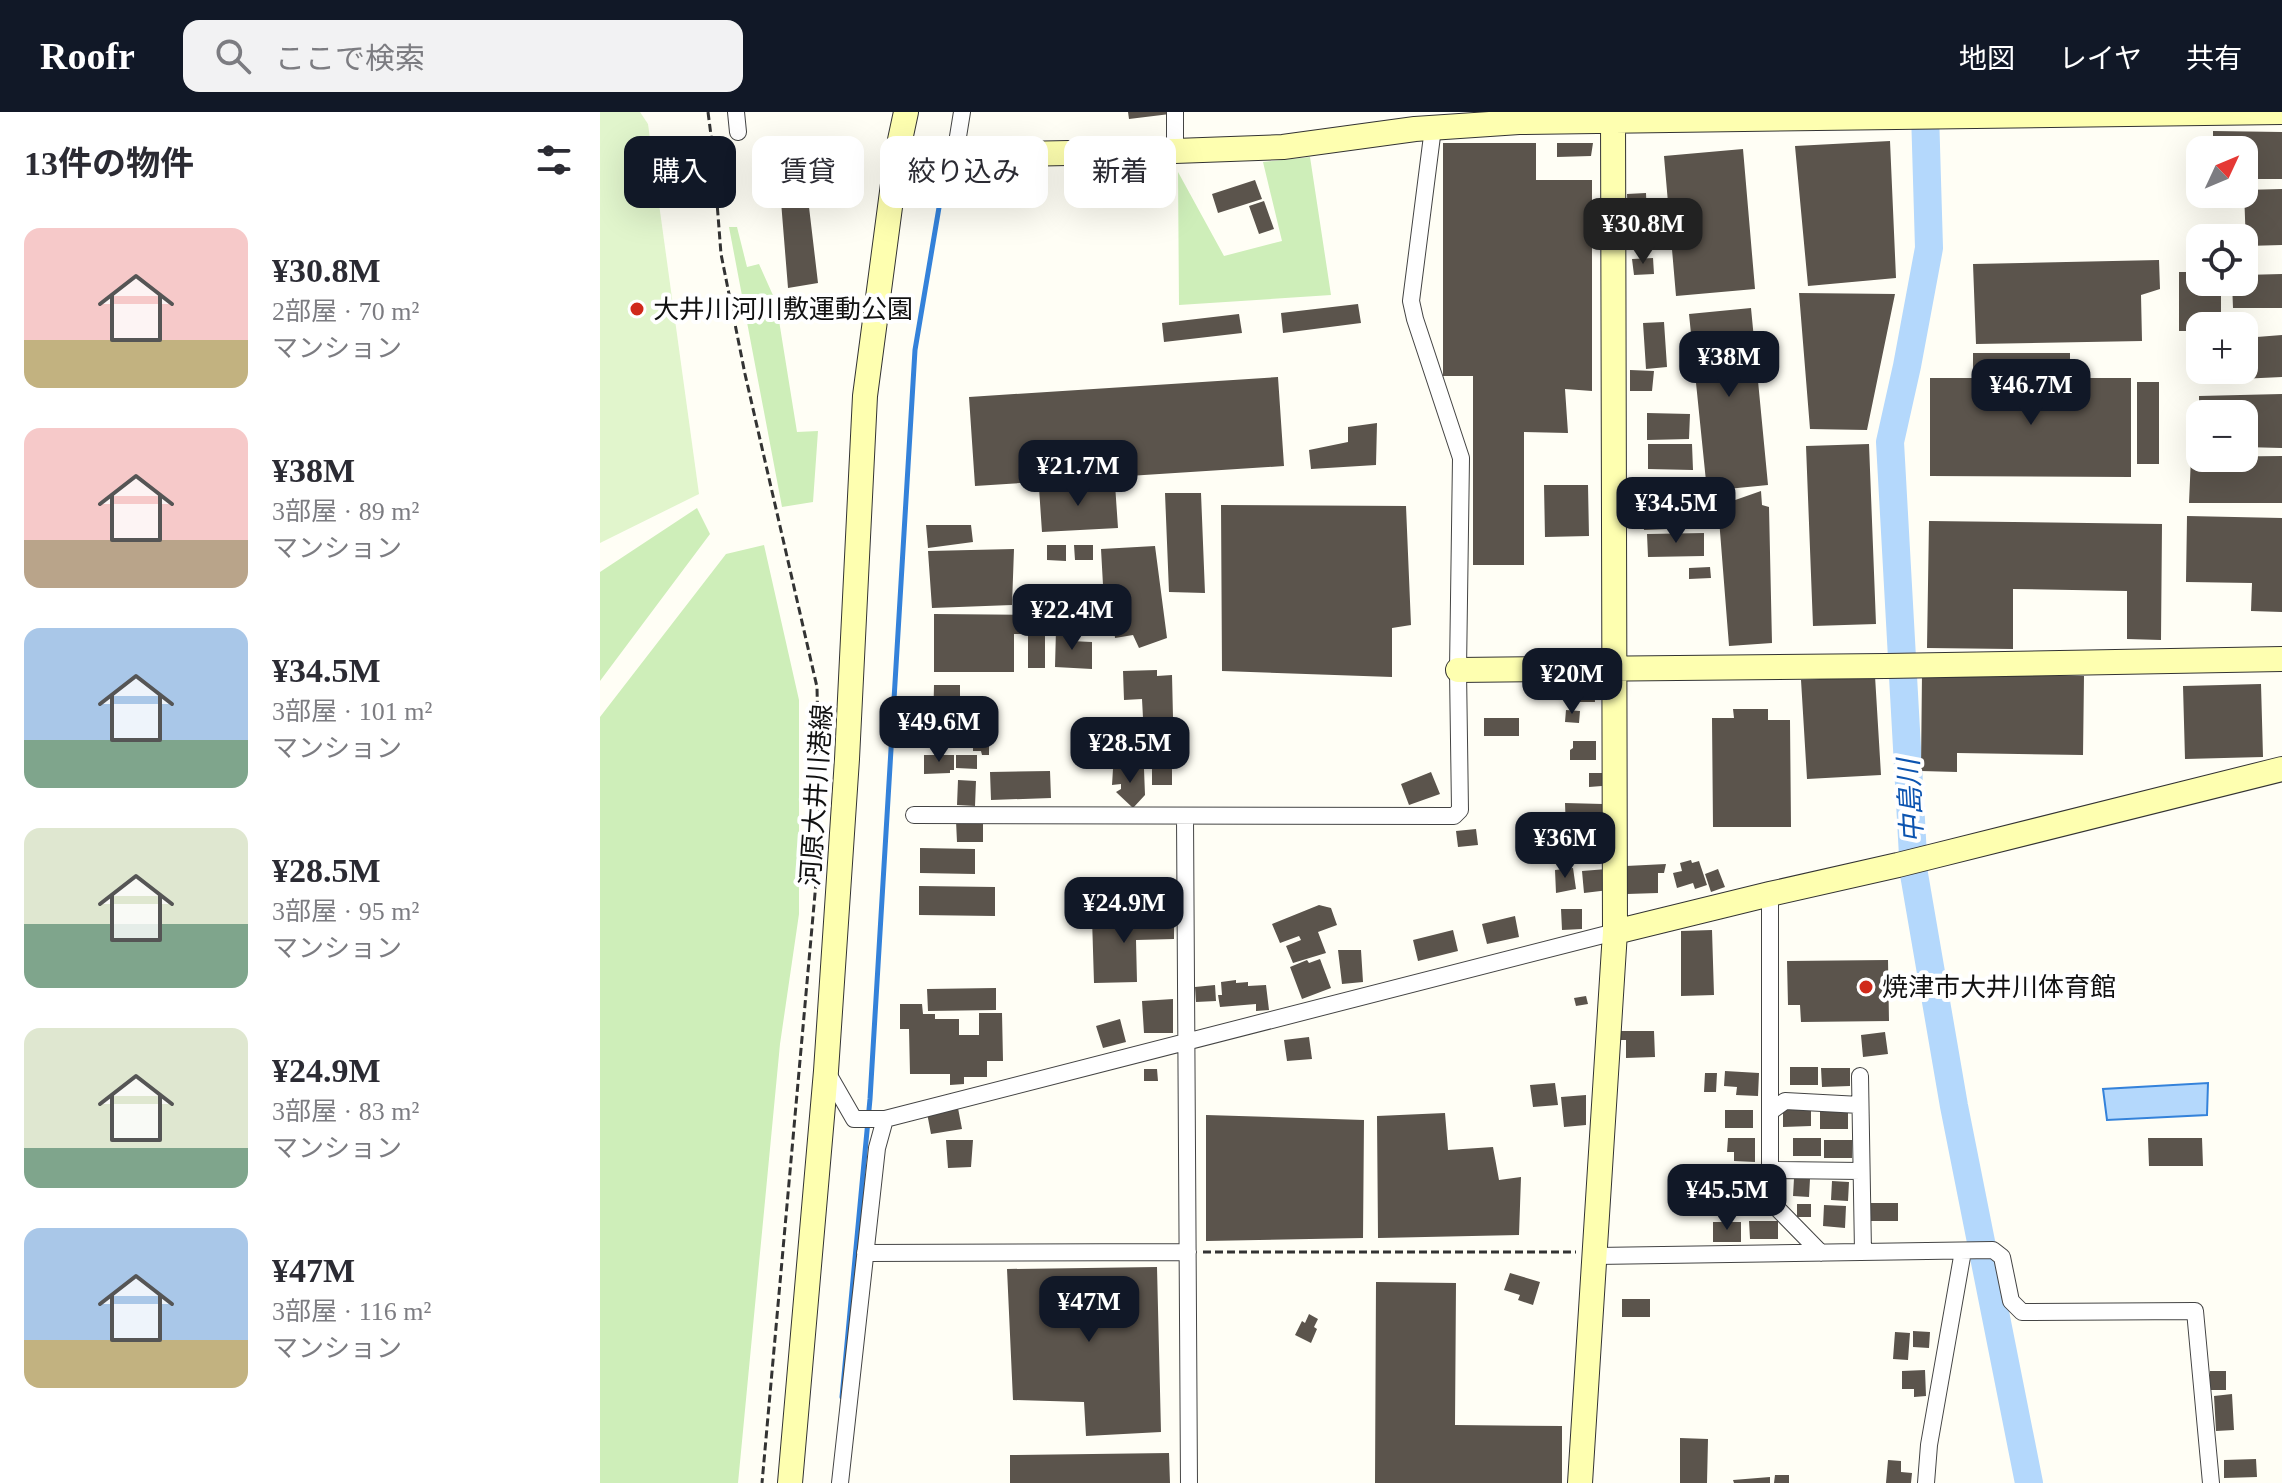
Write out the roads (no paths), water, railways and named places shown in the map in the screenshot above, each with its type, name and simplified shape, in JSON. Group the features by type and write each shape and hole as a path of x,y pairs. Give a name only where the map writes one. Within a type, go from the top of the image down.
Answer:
{"street":[{"path":"736,112 738,132"},
{"name":"河原大井川港線","path":"901,136 906,112"},
{"path":"954,136 962,112"},
{"path":"1175,112 1175,136"},
{"path":"1176,151 1283,147 1421,123 1612,117 2282,112"},
{"path":"1580,1483 1615,932 1612,117"},
{"path":"914,815 1454,816 1460,810 1461,458 1411,301 1421,123"},
{"name":"河原大井川港線","path":"790,1483 826,1071 847,759 865,396 890,208"},
{"path":"1458,670 2282,659"},
{"path":"826,1071 854,1119 882,1119 1615,932 2282,769"},
{"path":"1185,817 1189,1483"},
{"path":"1770,894 1770,1201 1821,1253"},
{"path":"1860,1076 1863,1252"},
{"path":"1770,1112 1785,1101 1860,1105"},
{"path":"840,1483 882,1119"},
{"path":"1770,1170 1861,1171"},
{"path":"1596,1254 1993,1250 2002,1257 2011,1301 2022,1312 2195,1311 2211,1483"},
{"path":"1926,1483 1929,1445 1963,1251"},
{"path":"865,1253 1188,1252"}],"water":[{"path":"2208,1083 2207,1115 2107,1120 2103,1089"}],"waterway":[{"name":"中島川","path":"1925,112 1929,248 1890,442 1914,874 1954,1106 2029,1483"},
{"path":"842,1397 870,1099 915,350 939,208"}],"place":[{"name":"大井川河川敷運動公園","path":"637,309"},
{"name":"焼津市大井川体育館","path":"1866,987"}]}
